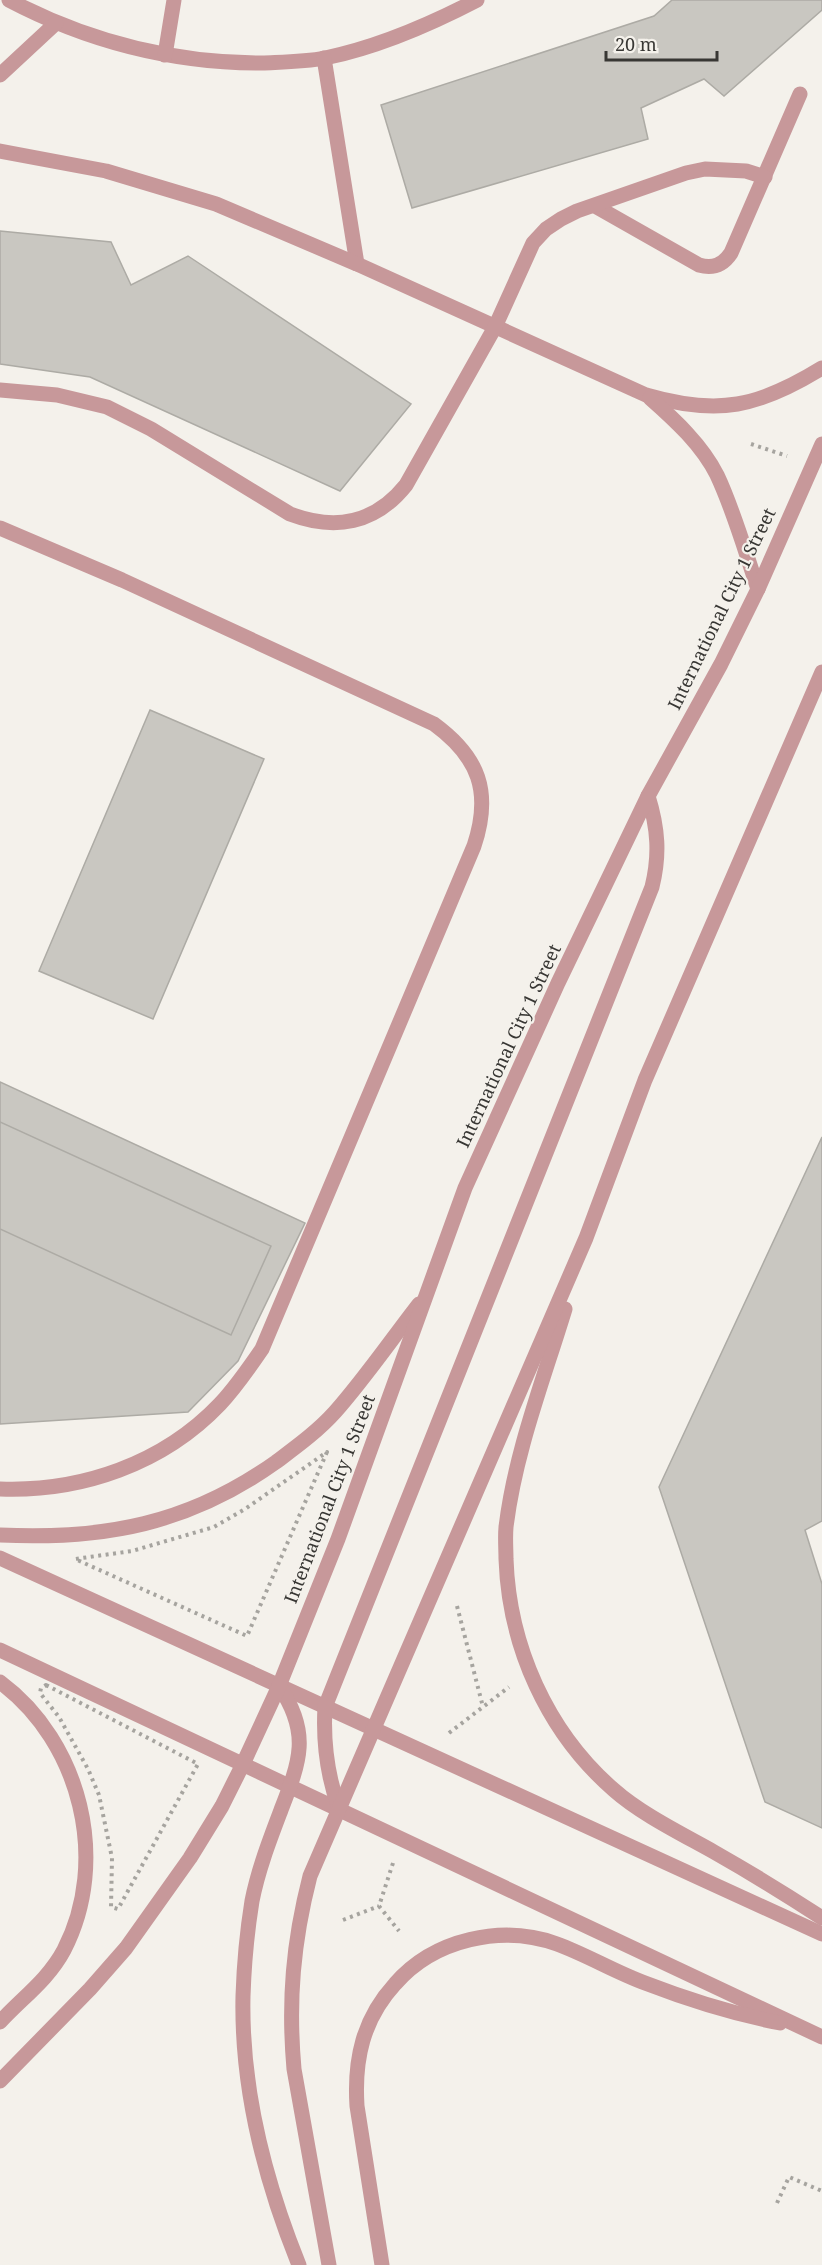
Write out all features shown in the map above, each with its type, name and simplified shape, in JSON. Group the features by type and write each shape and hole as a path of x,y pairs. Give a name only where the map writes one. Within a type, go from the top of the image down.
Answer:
{"street":[{"path":"9,0 57,23 118,44 202,60 243,63 324,58 403,34 441,19 477,0"},
{"path":"165,54 174,0"},
{"path":"0,75 57,23"},
{"path":"324,58 357,264"},
{"path":"595,206 699,265 718,266 726,261 731,253 800,94"},
{"path":"0,150 106,171 216,204 357,264 646,394 690,405 726,407 775,394 822,368"},
{"path":"0,390 57,395 107,406 151,429 290,514 326,524 345,523 363,518 380,510 395,499 406,485 495,327 533,243 546,229 561,219 686,173 705,169 746,171 765,177"},
{"path":"646,394 673,419 716,474 758,589"},
{"name":"International City 1 Street","path":"243,1764 279,1686 338,1539 465,1188 558,983 648,796 721,664 758,589 822,444"},
{"path":"0,528 122,580 434,724 453,738 468,757 478,778 483,801 482,824 474,846 262,1349 242,1379 219,1405 193,1428 164,1449 132,1465 98,1478 62,1486 26,1490 0,1489"},
{"path":"329,2265 294,2069 291,2004 293,1962 300,1916 310,1876 586,1238 645,1080 822,672"},
{"path":"339,1808 326,1758 325,1707 652,887 657,867 658,843 656,819 648,796"},
{"path":"586,1238 515,1473 506,1530 507,1588 519,1646 542,1700 574,1748 614,1791 666,1825 779,1890 822,1918"},
{"path":"0,1535 74,1535 116,1530 159,1521 230,1492 285,1456 334,1412 428,1292"},
{"path":"0,1558 822,1934"},
{"path":"0,1650 822,2037"},
{"path":"0,1682 26,1706 44,1729 59,1754 81,1809 86,1838 87,1867 84,1896 63,1952 27,1998 0,2022"},
{"path":"279,1686 296,1718 299,1734 297,1770 266,1853 252,1900 245,1968 244,2035 247,2073 263,2155 274,2198 299,2265"},
{"path":"0,2081 75,2005 126,1948 190,1858 222,1806 243,1764"},
{"path":"382,2265 357,2106 357,2058 368,2025 385,1994 401,1976 440,1950 462,1941 486,1936 510,1935 534,1938 557,1944 622,1974 666,1991 757,2019 803,2028"}],"path":[{"path":"751,444 813,464"},
{"path":"327,1452 247,1636 160,1597 75,1559 132,1551 214,1527 245,1509 327,1452"},
{"path":"456,1602 483,1707"},
{"path":"448,1734 516,1682"},
{"path":"43,1686 49,1687 198,1764 119,1907 115,1909 111,1907 112,1858 99,1795 88,1769 59,1717 40,1693 40,1688 43,1686"},
{"path":"379,1906 394,1858"},
{"path":"343,1920 379,1906"},
{"path":"379,1906 399,1931"},
{"path":"777,2203 789,2177 822,2191"}],"building":[{"path":"672,0 822,0 822,10 724,96 704,79 641,108 648,139 412,208 381,105 654,16"},
{"path":"0,231 111,242 131,285 188,256 411,404 340,491 90,377 0,364"},
{"path":"150,710 264,759 153,1019 39,971"},
{"path":"0,1082 305,1223 238,1361 188,1412 0,1424"},
{"path":"0,1122 271,1246 231,1335 0,1229"},
{"path":"822,1137 822,1521 805,1530 822,1584 822,1828 765,1802 659,1487"}]}
